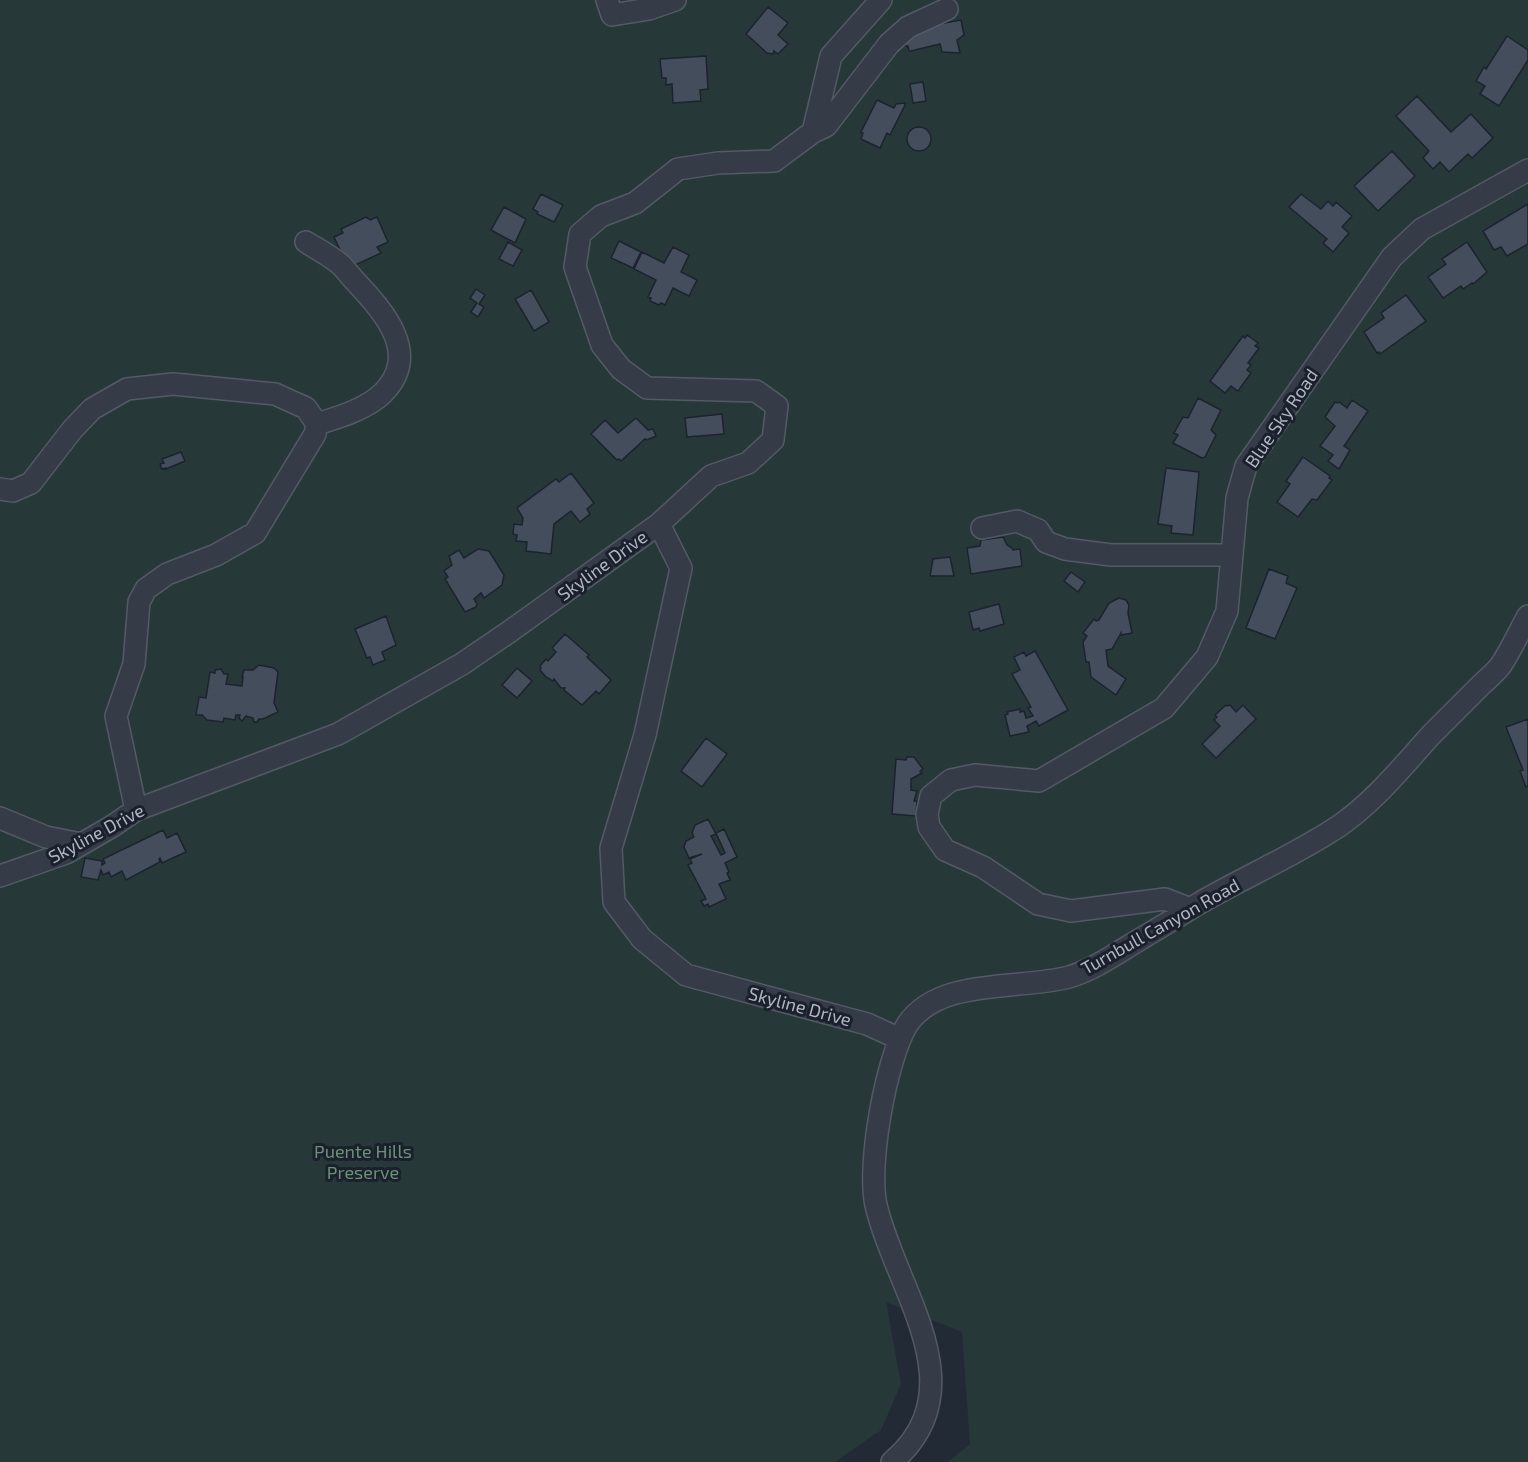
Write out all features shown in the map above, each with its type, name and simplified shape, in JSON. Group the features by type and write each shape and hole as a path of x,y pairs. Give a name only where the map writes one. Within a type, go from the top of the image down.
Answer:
{"street":[{"path":"607,0 612,15 650,9 675,0"},
{"path":"813,132 831,56 881,0"},
{"path":"659,524 711,476 748,463 773,440 777,406 756,392 647,388 621,369 602,345 575,267 580,234 601,216 635,203 678,169 718,163 774,161 813,132 826,126 889,44 908,27 947,9"},
{"name":"Blue Sky Road","path":"1190,909 1165,898 1071,911 1038,904 983,867 945,850 928,827 927,814 931,796 951,780 975,775 1039,781 1164,708 1208,657 1227,610 1237,498 1246,466 1392,257 1422,229 1528,170"},
{"path":"306,242 340,264 376,302 397,338 400,357 396,376 382,393 349,414 317,424"},
{"path":"0,489 13,490 31,483 72,430 92,409 127,388 173,384 275,394 306,408 317,424 315,434 255,533 216,555 167,574 146,589 139,602 134,664 116,716 136,810"},
{"path":"982,528 1017,521 1038,530 1046,542 1065,549 1111,555 1232,555"},
{"name":"Skyline Drive","path":"0,876 54,858 111,827 136,810 338,734 462,664 659,524 681,568 645,735 611,848 614,902 642,939 686,975 867,1024 900,1039"},
{"name":"Turnbull Canyon Road","path":"892,1462 913,1441 926,1419 931,1378 922,1331 881,1223 874,1193 873,1173 883,1101 900,1039 908,1023 931,1003 948,996 970,990 1069,976 1106,959 1222,890 1267,869 1340,825 1376,797 1500,665 1528,616"},
{"path":"0,818 46,837 81,844"}],"green space":[{"name":"Puente Hills Preserve","path":"0,0 1528,0 1528,1462 948,1462 970,1444 962,1332 886,1302 901,1384 881,1430 835,1462 0,1462"}],"building":[{"path":"768,7 788,23 778,35 788,44 778,54 774,51 773,54 767,53 746,34"},
{"path":"961,20 964,35 957,40 960,53 942,52 940,44 911,51 906,46 903,36 939,24"},
{"path":"1507,36 1528,50 1528,60 1499,106 1480,94 1485,86 1476,81"},
{"path":"706,56 708,89 700,90 701,101 673,103 672,84 666,85 666,78 662,78 660,59"},
{"path":"923,82 926,101 913,103 910,84"},
{"path":"1417,96 1451,132 1471,114 1493,138 1472,158 1468,154 1449,172 1440,162 1433,169 1423,158 1429,151 1396,116"},
{"path":"877,100 894,108 896,104 905,103 890,135 887,133 880,148 861,139 863,133 861,132"},
{"path":"919,127 924,128 930,134 930,144 924,150 919,151 914,150 908,144 907,139 908,134 914,128"},
{"path":"1392,151 1415,176 1378,211 1354,186"},
{"path":"541,194 563,205 554,222 537,214 538,212 533,209"},
{"path":"1301,194 1321,209 1328,201 1333,206 1336,202 1352,216 1342,227 1349,233 1333,252 1323,243 1327,239 1289,207"},
{"path":"1528,204 1528,244 1507,256 1501,247 1494,250 1483,231"},
{"path":"504,207 526,219 515,243 491,230"},
{"path":"366,217 370,220 377,217 388,242 377,247 381,253 351,267 347,265 334,237 343,233 341,229"},
{"path":"619,241 641,252 633,268 611,258"},
{"path":"508,242 522,250 513,266 499,259"},
{"path":"1467,242 1487,272 1473,284 1463,289 1461,286 1443,298 1428,277 1446,264 1442,259"},
{"path":"673,247 689,255 681,272 697,280 689,296 673,288 665,305 661,303 659,305 650,301 651,298 648,297 656,280 634,269 642,252 664,263"},
{"path":"476,289 485,295 479,304 484,307 478,317 471,312 477,303 470,298"},
{"path":"531,290 549,322 534,331 515,299"},
{"path":"1406,295 1426,321 1380,354 1377,353 1364,332 1384,318 1381,313"},
{"path":"1247,335 1258,343 1255,346 1259,348 1248,363 1251,365 1247,370 1251,373 1238,391 1231,386 1225,393 1210,381 1243,336 1245,338"},
{"path":"1198,398 1221,410 1211,430 1216,435 1205,457 1202,458 1173,443 1178,435 1174,433 1183,417 1188,418"},
{"path":"1352,400 1368,411 1344,446 1350,450 1339,469 1328,461 1333,455 1320,446 1335,426 1325,417 1335,402 1347,408"},
{"path":"722,414 724,434 687,437 685,418"},
{"path":"636,418 648,430 653,429 656,436 645,439 621,461 617,460 591,434 605,420 618,433"},
{"path":"181,452 185,461 162,469 160,464 164,463 162,459"},
{"path":"1303,457 1330,476 1332,480 1317,500 1312,499 1298,517 1277,502 1290,484 1286,481"},
{"path":"1166,468 1199,472 1193,535 1171,533 1172,526 1158,524"},
{"path":"571,473 594,503 587,509 590,514 580,522 571,511 554,524 551,554 526,551 527,542 516,541 517,535 513,534 514,524 522,525 523,518 517,508 556,479 559,482"},
{"path":"1003,537 1013,550 1020,549 1022,566 971,574 967,548 980,546 981,540"},
{"path":"478,549 489,551 504,575 502,585 484,598 481,593 474,599 476,607 465,612 445,579 448,577 444,571 452,565 449,556 459,550 464,558"},
{"path":"950,557 954,576 930,576 933,559"},
{"path":"1269,569 1288,576 1286,583 1297,588 1275,639 1246,628"},
{"path":"1071,572 1085,582 1078,592 1064,581"},
{"path":"1119,598 1126,600 1129,605 1128,613 1132,633 1121,635 1121,633 1112,649 1106,650 1108,666 1126,679 1116,695 1091,677 1083,642 1087,636 1083,633 1094,619 1099,620 1109,603"},
{"path":"999,604 1004,624 980,631 979,628 973,630 969,612"},
{"path":"386,616 396,645 382,652 385,660 373,665 370,657 367,658 355,629"},
{"path":"565,634 589,655 587,657 611,680 599,694 596,691 582,705 564,690 565,688 561,688 554,679 553,681 546,677 540,670 540,666 546,659 548,661 556,652 552,648"},
{"path":"1035,651 1068,710 1039,726 1036,721 1027,726 1029,732 1010,736 1005,715 1008,714 1007,712 1020,709 1020,712 1024,711 1026,718 1033,716 1028,708 1031,707 1012,674 1020,670 1014,657 1024,652 1026,656"},
{"path":"259,665 274,668 278,672 274,703 278,712 259,719 257,722 246,716 242,721 239,718 240,715 236,715 235,720 224,718 223,722 207,720 202,715 196,715 199,697 206,698 210,672 215,673 215,670 221,669 224,674 228,674 226,684 242,686 244,670 253,670"},
{"path":"517,668 532,681 517,698 502,685"},
{"path":"1226,705 1230,705 1236,712 1243,705 1256,719 1216,758 1202,744 1220,726 1214,720 1217,717 1215,715"},
{"path":"1528,719 1528,786 1526,787 1520,771 1523,770 1506,727"},
{"path":"706,738 727,754 702,787 681,771"},
{"path":"907,757 914,757 923,769 920,771 922,773 911,779 911,790 917,791 914,801 917,801 916,816 892,814 896,759 906,760"},
{"path":"708,819 716,834 711,836 721,855 725,853 716,833 724,829 737,857 725,863 730,880 719,884 726,899 709,907 708,904 704,906 701,901 706,899 688,865 692,863 690,859 702,854 689,858 684,847 686,841 694,837 692,833 695,825"},
{"path":"163,830 167,838 177,833 186,852 162,863 160,858 160,862 126,880 122,871 111,877 109,872 103,875 101,870 98,880 81,877 85,858 102,861 102,865 105,863 103,859"}]}
